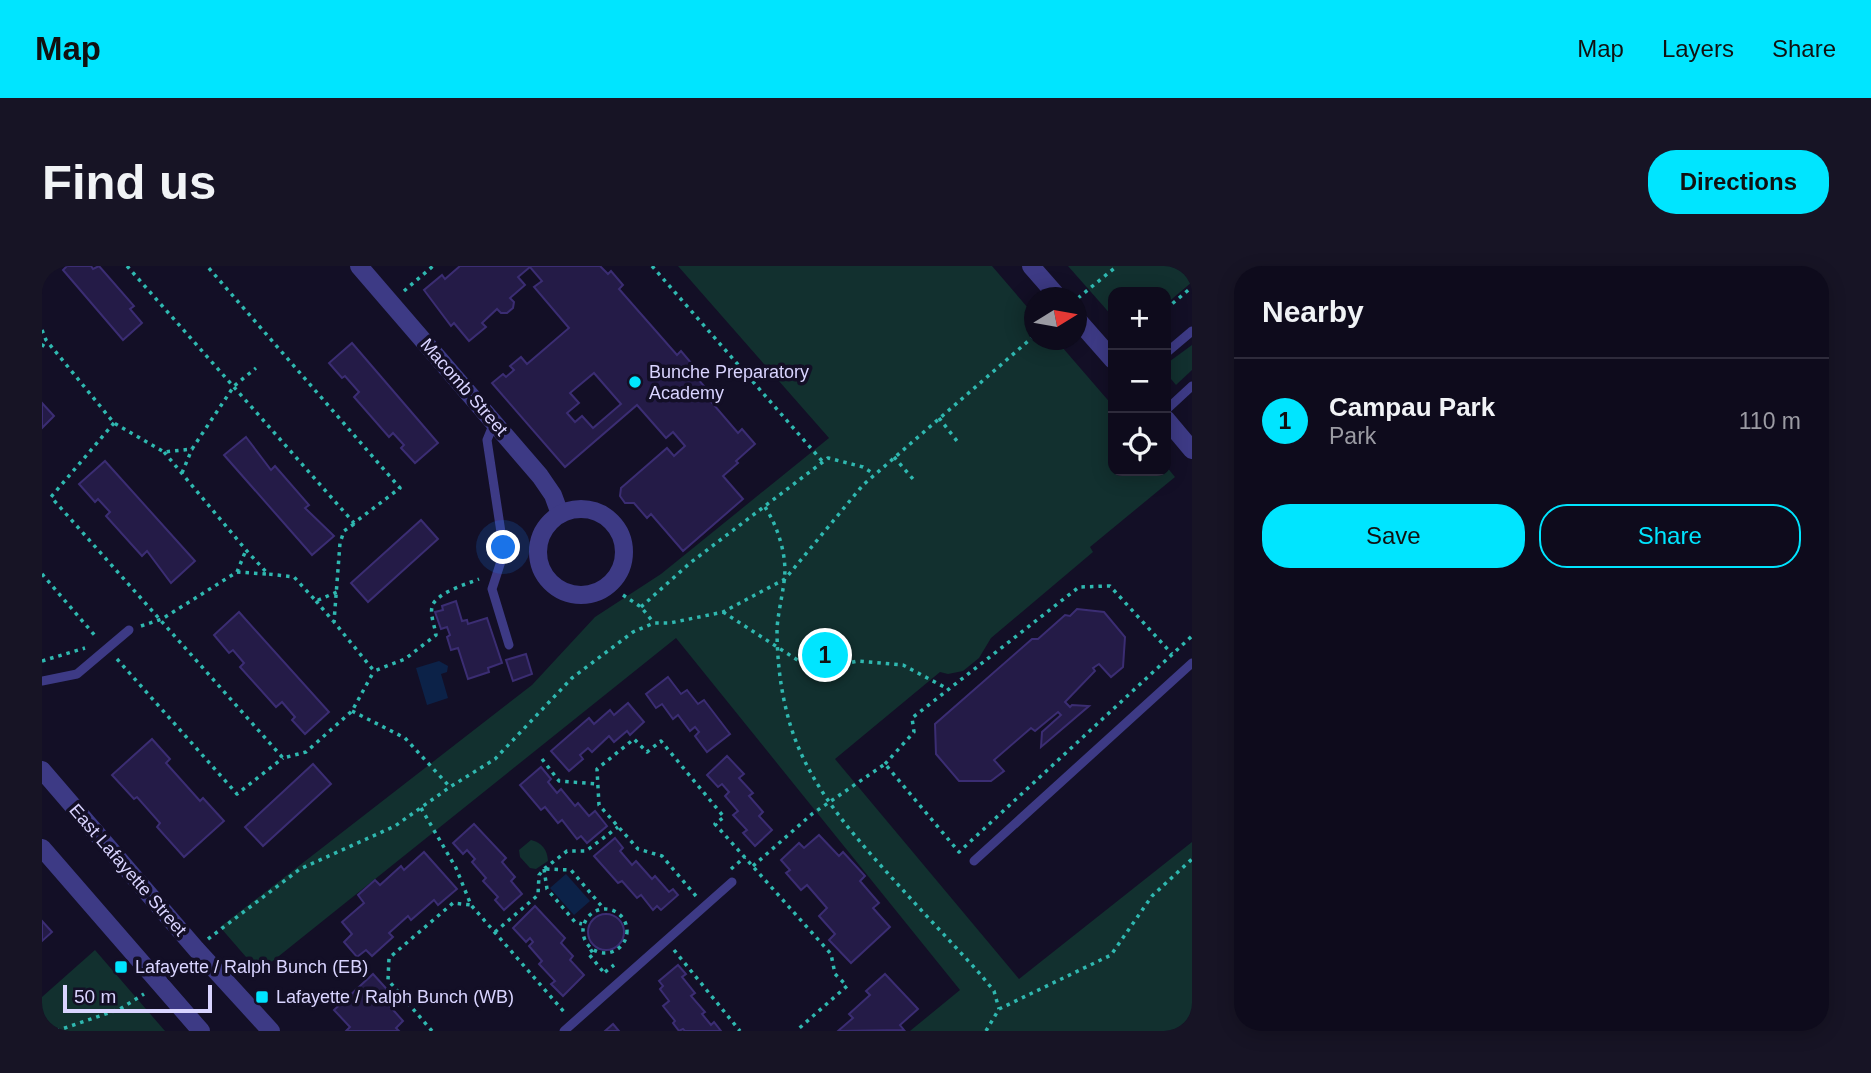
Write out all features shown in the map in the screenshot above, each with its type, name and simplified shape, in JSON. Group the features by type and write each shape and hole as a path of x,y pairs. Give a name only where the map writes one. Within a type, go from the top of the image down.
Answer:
{"street":[{"name":"Macomb Street","path":"359,266 540,476 553,495 560,514"},
{"path":"1031,266 1049,287"},
{"path":"1087,330 1108,354"},
{"path":"1171,425 1192,450"},
{"path":"573,509 599,512 618,530 624,556 612,581 600,590 586,594 572,593 558,588 544,571 538,550 541,536 549,523 560,514 573,509"},
{"name":"East Lafayette Street","path":"42,770 271,1031"},
{"path":"42,848 201,1031"}],"lane":[{"path":"1170,350 1192,331"},
{"path":"1171,405 1192,386"},
{"path":"494,423 487,440 504,552 492,589 509,645"},
{"path":"43,682 77,674 129,630"},
{"path":"974,861 1192,663"},
{"path":"564,1031 732,882"}],"path":[{"path":"127,266 354,523"},
{"path":"207,266 400,488 344,531 340,543 334,622"},
{"path":"404,291 433,266"},
{"path":"652,266 823,462"},
{"path":"1087,290 1117,266"},
{"path":"1171,305 1192,288"},
{"path":"42,330 46,340 114,423 164,452 268,574"},
{"path":"42,347 46,340"},
{"path":"215,932 300,869 395,826 495,759 585,667 633,632 654,623 670,623 723,612 785,579 847,502 874,474 1024,345"},
{"path":"182,473 192,449 234,386 256,368"},
{"path":"939,418 957,441"},
{"path":"114,423 51,497 283,758"},
{"path":"164,452 192,449"},
{"path":"894,457 913,479"},
{"path":"641,607 690,563 828,458 863,467 874,474"},
{"path":"765,506 780,534 785,579 779,602 780,683 787,716 814,779 830,804 877,861 994,991 999,1009"},
{"path":"129,630 162,619 237,572 246,550"},
{"path":"237,572 294,577 374,671"},
{"path":"107,648 237,794 283,758 306,752 352,711 374,671 405,659 436,635 431,609 435,601 454,588 498,573"},
{"path":"42,574 97,638 90,646 42,661"},
{"path":"753,866 812,814 886,764 914,732 912,718 1079,587 1110,586 1172,654"},
{"path":"316,601 337,592"},
{"path":"623,595 641,607 654,623"},
{"path":"723,612 799,662 830,667 858,662 903,665 949,690"},
{"path":"886,764 959,852 1192,636"},
{"path":"352,711 405,738 450,787"},
{"path":"698,898 662,856 638,849 599,805 597,769 634,739 647,752 661,741 723,817 715,824 831,954 835,974 847,986 796,1031"},
{"path":"542,759 559,781 598,784"},
{"path":"421,808 456,868 471,905 566,1014 556,1022"},
{"path":"495,932 538,895 539,875 544,869 567,851 586,851 618,827"},
{"path":"986,1031 999,1009 1111,955 1152,896 1192,859"},
{"path":"544,869 571,870 604,909 619,914 624,919 627,934 620,947 607,953 593,950 584,939 583,925 591,913 604,909"},
{"path":"544,869 547,888 575,922 583,925"},
{"path":"432,1031 388,980 389,958 453,903 471,905"},
{"path":"667,940 740,1031"},
{"path":"620,947 626,956"},
{"path":"593,950 589,953 605,972 604,981"},
{"path":"57,1031 120,1009 158,983"}],"green space":[{"path":"678,266 992,266 1024,303 1024,350 1065,350 1108,400 1108,476 1171,476 1171,472 1175,477 1090,547 1093,552 991,638 979,658 963,671 948,674 940,672 835,759 1019,979 1192,842 1192,1031 910,1031 960,990 676,638 259,972 220,927 532,685 595,617 661,574 829,438"},
{"path":"1068,266 1192,266 1192,282 1171,300 1171,287 1108,287 1108,311"},
{"path":"1192,345 1192,370 1176,385 1171,379 1171,360"},
{"path":"531,840 543,847 548,861 536,869 530,868 520,857 519,850"},
{"path":"95,950 165,1031 42,1031 42,997"}],"water":[{"path":"439,661 448,666 447,672 441,674 448,698 427,705 416,668"},
{"path":"566,874 590,901 574,915 550,888"}],"building":[{"path":"67,266 91,266 93,269 99,266 134,306 130,309 142,323 123,340 63,270"},
{"path":"460,266 600,266 608,274 611,271 623,285 619,289 677,355 681,351 692,364 688,368 705,387 701,390 738,433 742,429 755,444 723,476 743,499 683,551 651,514 647,518 634,503 625,503 620,496 621,488 667,448 674,456 685,446 673,432 666,438 637,405 565,467 492,383 503,374 506,377 514,370 510,366 521,357 527,364 569,328 534,287 542,281 530,267 518,277 525,285 510,298 514,302 513,308 507,313 501,313 497,309 482,323 486,327 469,341 454,323 451,326 424,290 442,275 445,279","holes":["594,373 621,404 593,428 582,416 575,422 567,413 579,403 570,393"]},
{"path":"352,343 438,443 415,463 401,448 404,445 393,433 389,437 354,397 359,392 329,363"},
{"path":"42,403 54,416 42,428"},
{"path":"246,437 271,470 275,466 309,505 305,508 334,536 312,555 224,455"},
{"path":"105,461 195,561 171,583 147,551 142,556 106,516 110,512 98,499 95,502 79,484"},
{"path":"421,520 438,539 368,602 351,583"},
{"path":"456,601 462,621 467,620 468,624 487,618 502,663 488,668 489,672 468,679 458,648 451,650 447,627 441,629 435,612"},
{"path":"1077,609 1104,612 1125,637 1123,667 1111,677 1099,664 1093,668 1095,671 1065,702 1070,707 1089,706 1041,747 1042,732 1061,715 1058,712 1035,731 1031,728 994,760 1004,771 991,781 959,781 936,754 935,724 1032,639 1038,639 1065,615 1070,616"},
{"path":"239,612 329,712 305,734 292,720 295,717 282,702 276,707 240,667 244,663 233,650 229,653 214,635"},
{"path":"526,654 532,674 513,681 506,660"},
{"path":"668,677 681,694 687,690 698,704 704,700 730,734 707,752 695,736 699,732 695,727 690,731 678,715 673,719 662,704 656,708 646,694"},
{"path":"628,703 644,722 630,735 627,731 614,742 609,736 592,752 588,748 580,755 583,759 569,771 551,751 589,718 594,724 610,710 614,715"},
{"path":"152,739 170,759 166,763 200,801 203,798 224,821 184,857 157,827 160,823 137,797 134,799 112,775"},
{"path":"727,756 744,774 739,778 753,793 749,796 763,812 759,816 772,830 755,846 743,833 747,830 733,815 738,811 725,796 729,792 722,784 718,787 707,775"},
{"path":"313,764 331,784 263,846 245,827"},
{"path":"541,767 551,779 548,782 557,793 561,789 575,806 578,803 589,816 595,811 607,826 587,843 581,836 577,839 562,820 558,823 545,807 541,810 520,785"},
{"path":"474,824 506,858 502,862 515,877 511,881 522,894 504,910 495,900 498,897 483,881 486,878 472,862 475,859 467,850 463,854 453,843"},
{"path":"819,835 839,856 843,852 865,876 860,881 879,903 873,908 890,927 851,963 829,940 835,934 819,916 827,908 807,885 801,890 786,873 790,870 781,860 799,843 804,848"},
{"path":"615,838 623,848 620,851 632,865 636,861 652,879 655,876 669,892 673,889 678,895 661,910 657,906 653,910 641,895 637,898 622,881 618,883 594,856"},
{"path":"424,852 457,889 438,905 434,900 411,920 408,916 389,933 393,937 372,956 366,950 357,957 344,942 352,934 342,922 364,903 358,895 375,880 380,885 401,866 404,870"},
{"path":"535,906 565,938 561,943 573,956 570,960 584,975 563,996 551,984 555,981 539,964 542,961 529,946 533,942 530,938 526,942 513,928"},
{"path":"606,914 619,919 624,932 619,945 606,950 593,945 588,932 593,919"},
{"path":"42,921 52,932 42,941"},
{"path":"678,965 686,974 682,977 695,993 691,996 705,1012 702,1014 711,1025 714,1022 721,1031 679,1031 673,1023 675,1021 663,1006 669,1001 660,989 663,986 659,981"},
{"path":"373,974 393,996 386,1002 403,1021 396,1028 399,1031 346,1031 350,1027 334,1010"},
{"path":"885,974 918,1009 900,1025 904,1030 838,1031 853,1018 849,1014 870,995 866,991"},
{"path":"613,1024 619,1031 605,1031"}],"place":[{"name":"Bunche Preparatory Academy","path":"635,382"},
{"name":"Campau Park","path":"825,655"},
{"name":"Lafayette / Ralph Bunch (EB)","path":"121,967"},
{"name":"Lafayette / Ralph Bunch (WB)","path":"262,997"}]}
